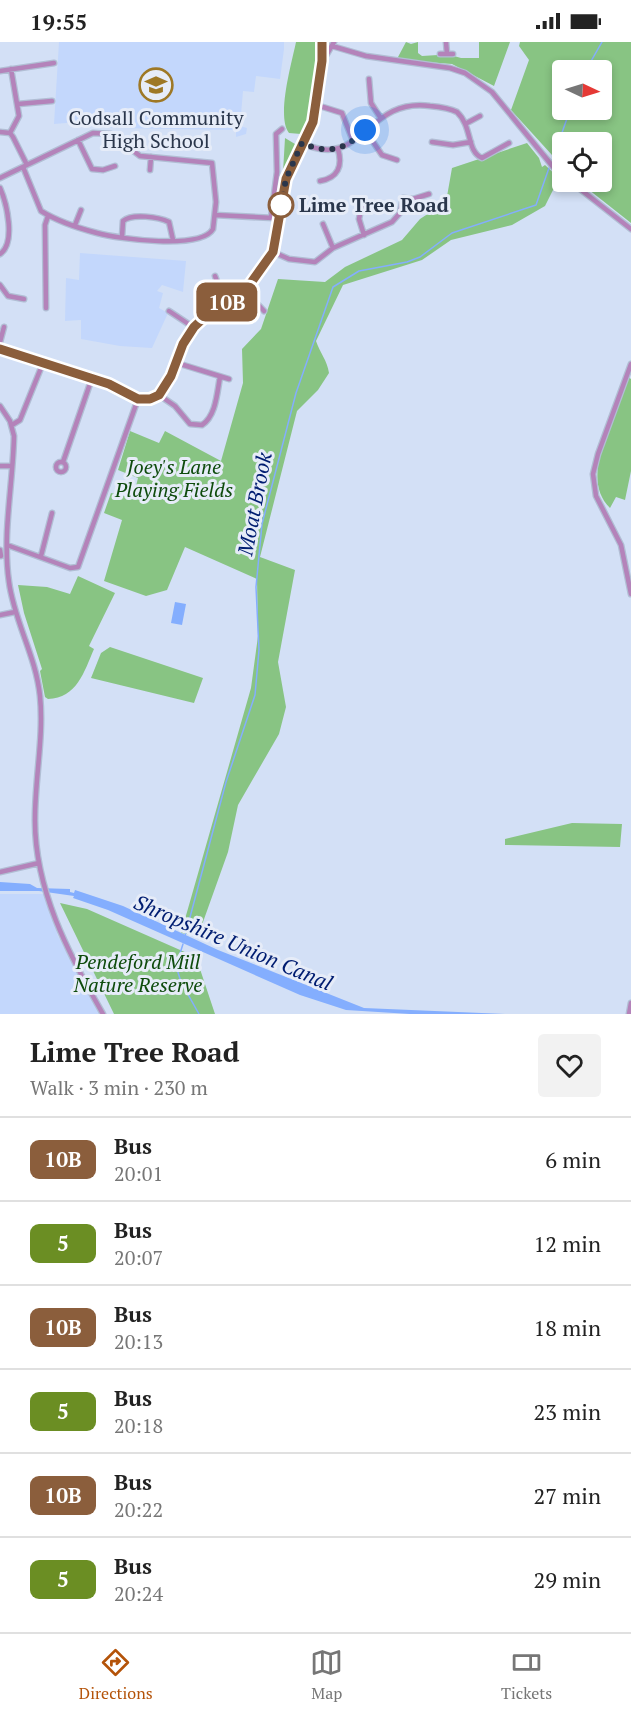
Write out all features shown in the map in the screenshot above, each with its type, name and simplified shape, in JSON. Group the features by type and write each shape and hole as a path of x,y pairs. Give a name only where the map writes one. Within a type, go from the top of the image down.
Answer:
{"street":[{"path":"446,42 447,54"},
{"path":"0,349 92,378 138,399 150,399 159,395 177,363 183,344 194,327 209,313 245,291 273,252 286,179 313,122 323,44 333,44 366,56 450,68 466,74 492,92 552,166"},
{"path":"322,61 333,44"},
{"path":"0,71 54,63"},
{"path":"10,133 18,119 18,104 11,69"},
{"path":"369,79 371,103 380,117"},
{"path":"18,104 52,102"},
{"path":"302,143 323,151 338,149 353,141 380,117 395,108 415,104 454,110 468,123 471,142 477,156 482,158 509,142"},
{"path":"323,107 342,113 353,141"},
{"path":"468,123 480,116"},
{"path":"271,218 277,172 276,134 282,129"},
{"path":"365,130 382,155 397,160"},
{"path":"0,132 10,133"},
{"path":"0,178 25,166 78,140 95,132 106,132 115,136 135,154 151,158 212,163 215,215 213,228 206,237 173,240 122,237 48,216 40,211 25,166 10,133"},
{"path":"78,140 92,169 103,170 115,165"},
{"path":"432,141 453,145 471,142"},
{"path":"320,181 332,178 338,172 341,162 338,149"},
{"path":"150,170 151,158"},
{"path":"0,188 5,199 9,240 6,249 0,254"},
{"path":"584,192 631,229"},
{"path":"273,252 289,259 310,263 318,260 333,248 395,220 403,198 413,199 429,194"},
{"path":"362,204 359,219 364,235"},
{"path":"75,225 81,210"},
{"path":"215,215 278,219"},
{"path":"46,308 45,225 48,216"},
{"path":"122,237 123,221 130,217 163,219 169,222 173,240"},
{"path":"323,224 333,248"},
{"path":"215,276 225,303"},
{"path":"0,285 8,296 24,299"},
{"path":"245,291 264,310"},
{"path":"169,311 194,327"},
{"path":"0,342 4,327"},
{"path":"12,425 20,420 43,363"},
{"path":"177,363 229,379"},
{"path":"631,364 601,445 593,474 596,496 621,545 631,594"},
{"path":"159,395 190,424 202,425 212,412 220,377"},
{"path":"63,462 92,378"},
{"path":"7,545 41,555 70,568 76,568 81,563 138,399"},
{"path":"0,405 2,413 12,425 8,575 15,612 35,669 40,695 34,816 39,863 65,945 103,1014"},
{"path":"0,466 12,466"},
{"path":"41,555 52,513"},
{"path":"0,615 15,612"},
{"path":"0,872 39,863"},
{"path":"629,1014 631,1003"}],"shaded area":[{"name":"Codsall Community High School","path":"59,42 284,42 284,49 280,79 256,76 254,92 243,91 240,126 247,128 246,134 236,137 236,130 114,128 78,122 54,124"},
{"path":"80,253 186,261 183,292 162,285 157,291 163,293 159,308 168,313 152,348 120,346 81,339 81,320 65,321 66,278 79,280"},
{"path":"0,894 45,894 58,936 101,1014 0,1014"}],"green space":[{"path":"296,42 315,42 318,47 310,115 301,134 289,133 284,115 286,89"},
{"path":"406,42 411,44 418,42 418,53 422,56 438,55 438,51 454,51 454,56 461,58 479,58 479,42 510,42 494,86 452,64 399,60 398,57"},
{"path":"520,42 631,42 631,223 592,192 612,192 612,132 552,132 552,155 511,110 529,60 519,46"},
{"path":"285,138 295,144 296,151 282,189"},
{"name":"Joey's Lane Playing Fields","path":"527,143 539,158 542,167 545,165 552,172 552,192 545,206 512,225 451,240 422,260 343,285 316,341 329,373 318,390 297,411 260,557 295,570 278,662 286,707 279,734 238,805 228,852 198,936 181,933 251,688 258,636 257,579 185,547 167,590 146,596 104,581 122,520 104,513 111,493 133,498 138,478 118,470 130,431 159,443 165,431 221,461 243,383 242,349 261,329 278,279 325,282 345,267 402,240 420,219 446,202 452,168"},
{"path":"628,377 631,379 631,471 625,500 616,497 610,508 601,495 597,479 599,463 609,427"},
{"path":"78,576 115,593 89,646 94,649 78,682 66,694 48,699 45,697 40,671 42,669 24,613 18,585 47,587 70,594"},
{"path":"110,647 203,678 194,703 91,678 101,653"},
{"path":"572,823 622,824 620,847 505,845 505,839"},
{"name":"Pendeford Mill Nature Reserve","path":"60,903 87,909 196,957 215,1014 114,1014"}],"water":[{"path":"175,602 186,604 182,625 171,623"},
{"path":"0,882 30,884 37,888 70,889 70,892 74,893 75,890 123,906 218,950 364,1008 505,1014 410,1014 346,1010 300,995 108,910 73,898 74,896 39,891 0,891"}],"waterway":[{"name":"Moat Brook","path":"592,60 602,42"},
{"name":"Moat Brook","path":"562,132 566,120"},
{"name":"Moat Brook","path":"185,936 226,782 255,695 259,650 256,587 262,524 296,393 333,287 359,271 407,262 420,257 452,233 536,205 549,168"},
{"name":"Moat Brook","path":"183,944 176,966 181,982 199,1014"}],"bus line":[{"name":"10B","path":"0,349 109,384 138,399 145,400 159,395 171,376 188,334 209,313 245,291 258,277 273,252 286,179 313,122 324,45 322,42"}],"place":[{"name":"Codsall Community High School","path":"156,85"},
{"name":"Lime Tree Road","path":"281,205"}],"route":[{"path":"281,205 286,179 302,143 319,150 338,149 349,144 365,130"}],"water label":[{"name":"Shropshire Union Canal","path":"233,943"}]}
